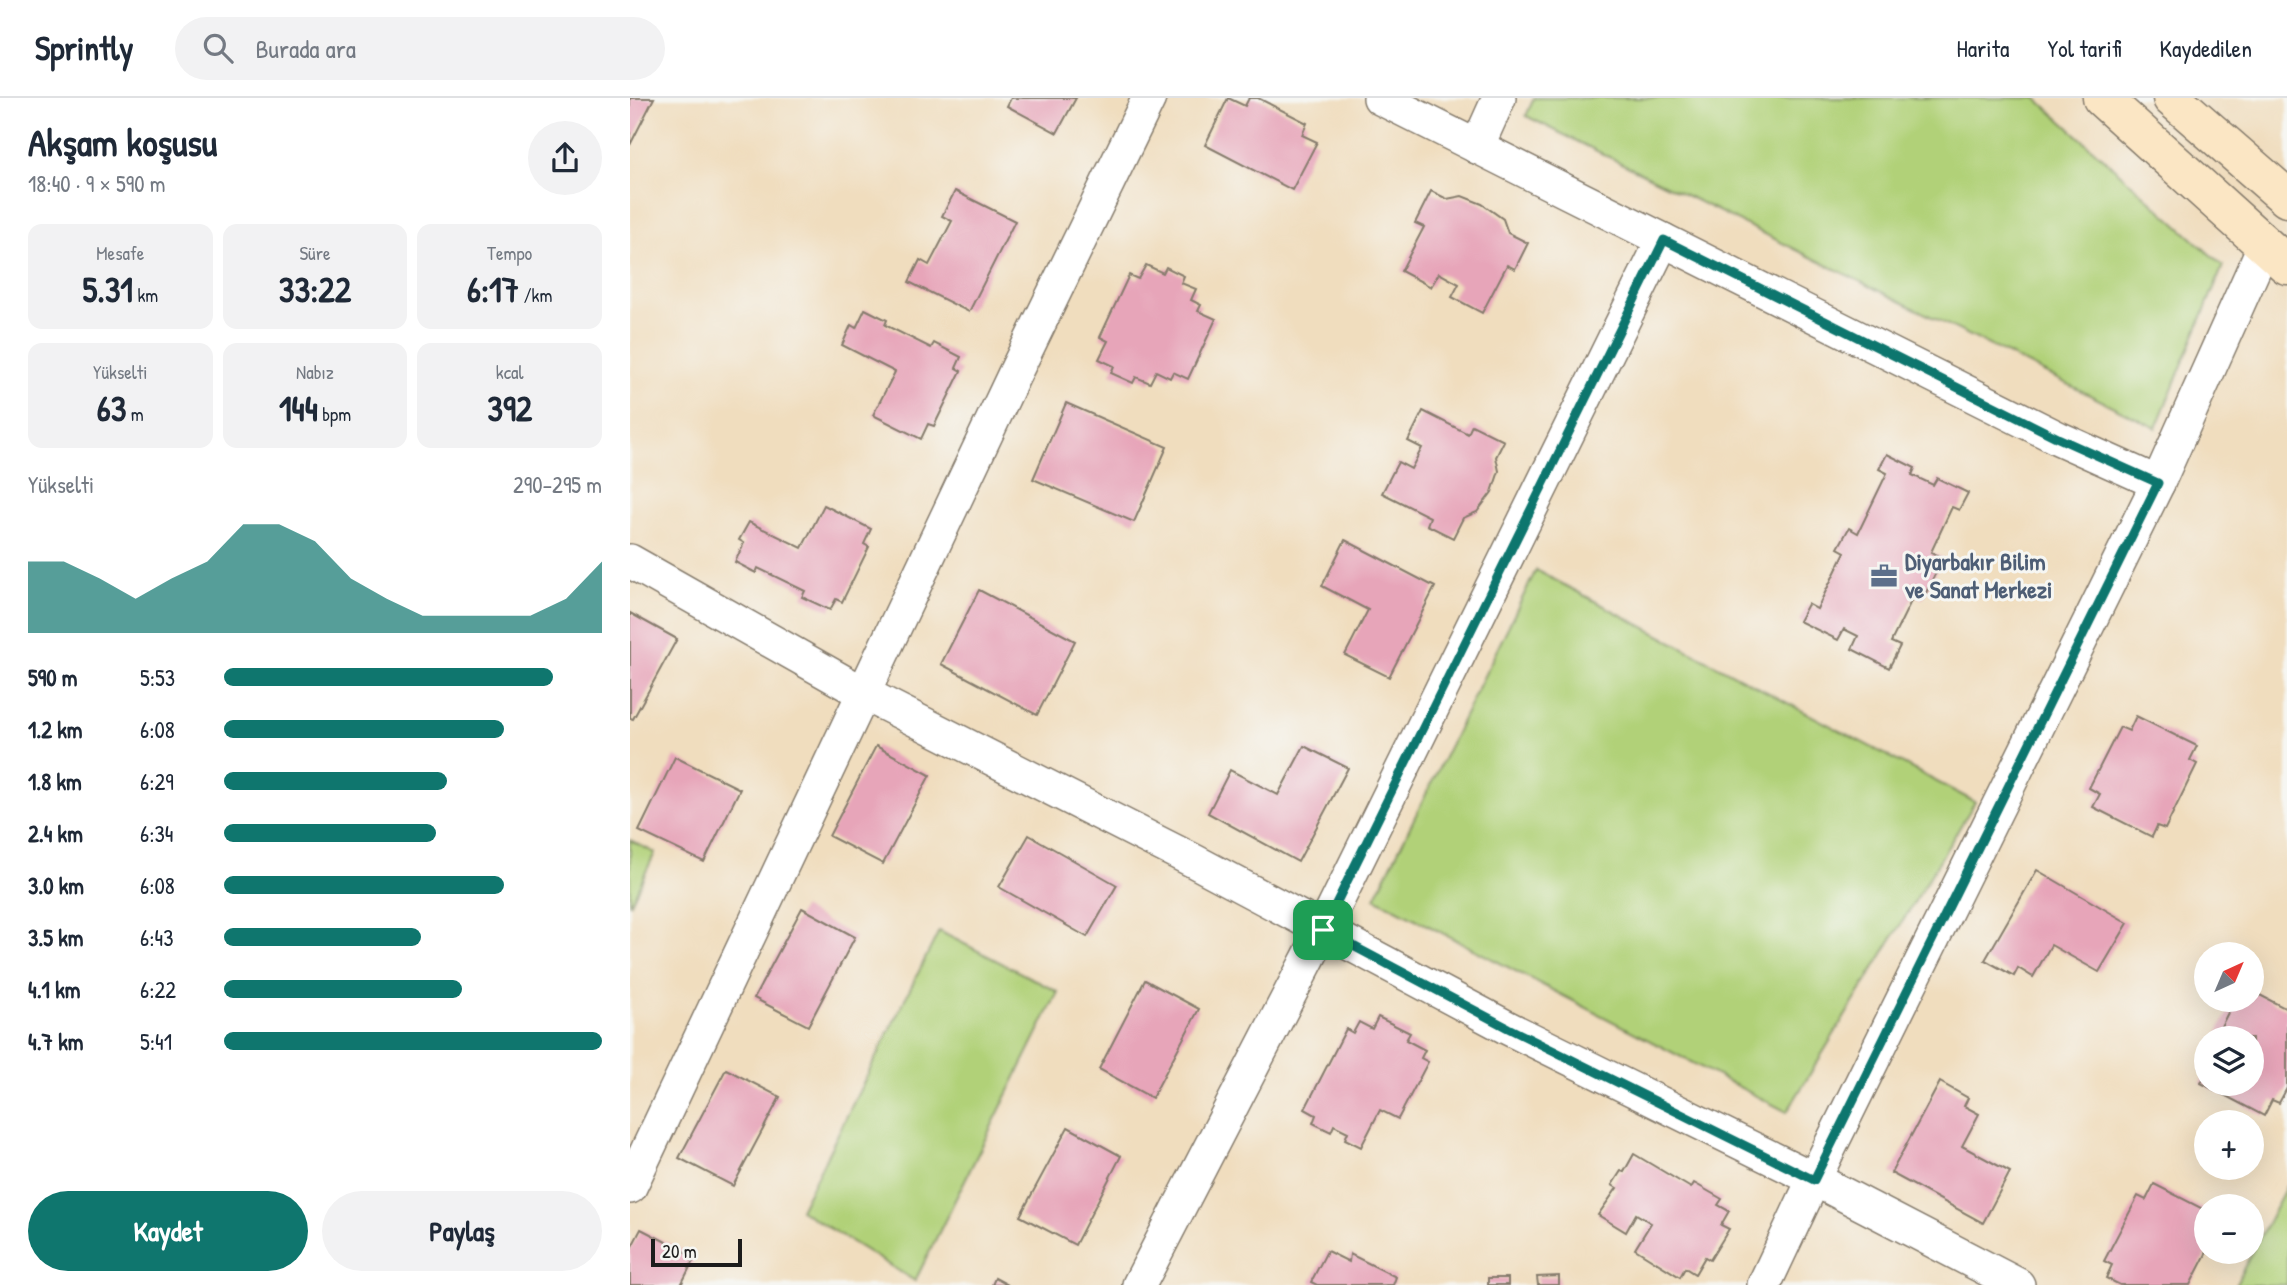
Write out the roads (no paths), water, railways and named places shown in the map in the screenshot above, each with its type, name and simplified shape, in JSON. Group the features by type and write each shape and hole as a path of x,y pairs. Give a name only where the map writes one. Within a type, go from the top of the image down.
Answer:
{"main road":[{"path":"2102,98 2276,254"},
{"path":"2172,98 2286,194"}],"street":[{"path":"630,1187 863,693 1149,98"},
{"path":"1380,98 2058,438 2158,483"},
{"path":"1477,147 1499,98"},
{"path":"1139,1285 1323,930 1664,240"},
{"path":"1764,1285 2158,483 2276,254"},
{"path":"630,561 863,693 1194,861 1508,1028 2018,1285"}],"place":[{"name":"Diyarbakır Bilim ve Sanat Merkezi","path":"1884,576"}]}
